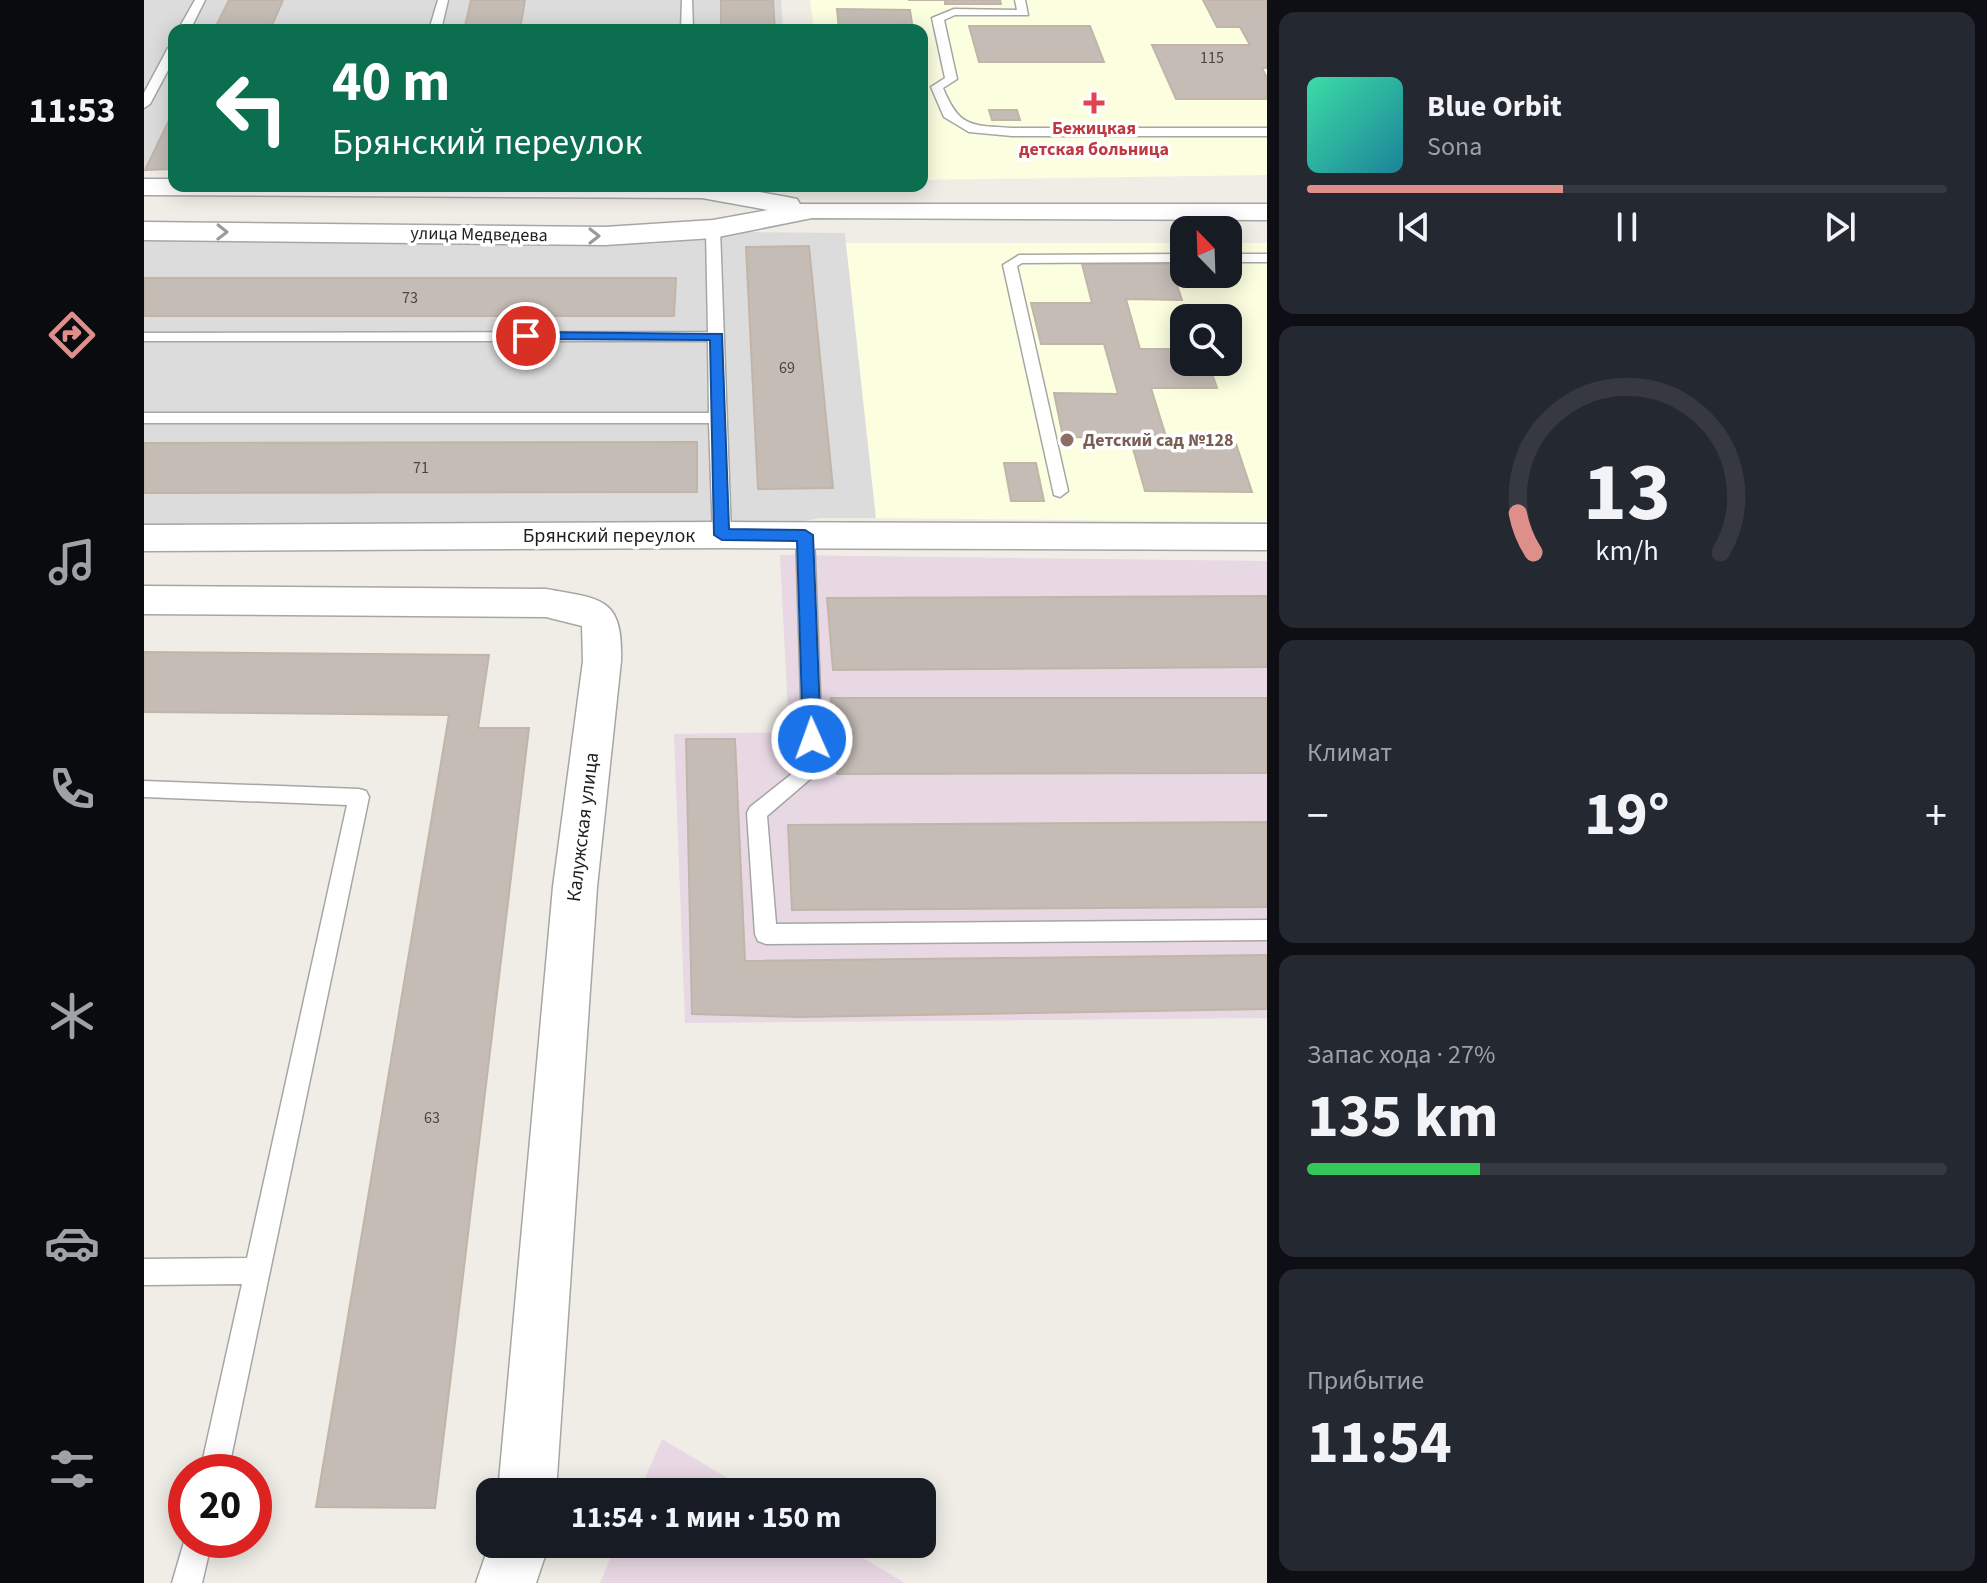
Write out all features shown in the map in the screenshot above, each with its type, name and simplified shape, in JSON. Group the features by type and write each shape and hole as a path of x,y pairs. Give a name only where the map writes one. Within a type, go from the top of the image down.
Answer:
{"street":[{"name":"улица Медведева","path":"144,187 168,187"},
{"name":"улица Медведева","path":"711,192 812,210 1267,212"},
{"name":"улица Медведева","path":"144,231 605,236 713,229 812,210"},
{"name":"Брянский переулок","path":"144,538 722,535 1267,537"},
{"name":"Калужская улица","path":"144,600 546,603 581,609 599,618 603,636 602,661 575,887 528,1478"},
{"path":"506,1583 514,1558"}],"lane":[{"path":"187,24 200,0"},
{"path":"437,24 443,0"},
{"path":"687,0 687,24"},
{"path":"1020,0 1024,13 954,12 938,18 951,79 937,87 948,114 969,128 1012,132 1267,132"},
{"path":"144,104 168,59"},
{"path":"713,229 722,535"},
{"path":"1060,491 1010,265 1019,259 1170,258"},
{"path":"1242,258 1267,258"},
{"path":"144,337 717,336"},
{"path":"144,418 717,418"},
{"path":"805,535 813,768 757,813 766,934 1267,930"},
{"path":"144,789 359,797 218,1454"},
{"path":"144,1272 257,1271"},
{"path":"187,1583 193,1558"}],"shaded area":[{"path":"144,0 781,0 783,24 168,24 168,168 144,168"},
{"name":"Бежицкая детская больница","path":"810,0 1267,0 1267,175 928,180 928,24 813,24"},
{"path":"745,232 845,233 876,518 820,518 762,529 144,524 144,240 653,244"},
{"name":"Детский сад №128","path":"846,243 1170,243 1170,288 1242,288 1242,243 1267,243 1267,522 876,518"},
{"path":"780,555 1267,561 1267,1018 685,1023 674,734 789,732"},
{"path":"662,1439 727,1478 645,1478"},
{"path":"610,1558 863,1558 905,1583 600,1583"}],"building":[{"path":"229,0 283,0 273,24 217,24"},
{"path":"471,0 525,0 521,24 465,24"},
{"path":"721,0 773,0 775,24 721,24"},
{"path":"945,0 1000,0 1001,4 945,4"},
{"path":"1203,0 1267,0 1267,68 1262,68 1267,78 1267,99 1176,99 1152,45 1250,45 1240,27 1217,27"},
{"path":"837,9 910,10 912,24 838,24"},
{"path":"969,26 1090,26 1104,62 979,62"},
{"path":"989,110 1017,110 1020,120 992,120"},
{"path":"168,122 168,169 145,170"},
{"path":"809,246 833,488 758,489 746,247"},
{"path":"1082,264 1170,264 1170,288 1178,288 1182,300 1126,299 1140,349 1170,349 1170,376 1213,376 1217,388 1151,388 1168,443 1236,444 1252,492 1145,491 1130,438 1063,437 1054,393 1118,394 1104,344 1041,344 1031,303 1092,303"},
{"path":"144,278 676,278 674,316 144,316"},
{"path":"697,442 697,492 144,493 144,443"},
{"path":"1004,463 1036,463 1044,501 1011,501"},
{"path":"1267,596 1267,667 833,670 827,598"},
{"path":"144,652 489,655 478,728 529,728 435,1508 316,1507 449,715 144,712"},
{"path":"831,698 1267,698 1267,773 837,774"},
{"path":"686,739 735,739 745,961 1267,955 1267,1009 800,1017 692,1014"},
{"path":"1267,822 1267,907 792,910 788,825"}],"place":[{"name":"Бежицкая детская больница","path":"1094,103"},
{"name":"Детский сад №128","path":"1067,440"}],"route":[{"path":"526,336 717,336 722,535 805,535 812,739"}]}
